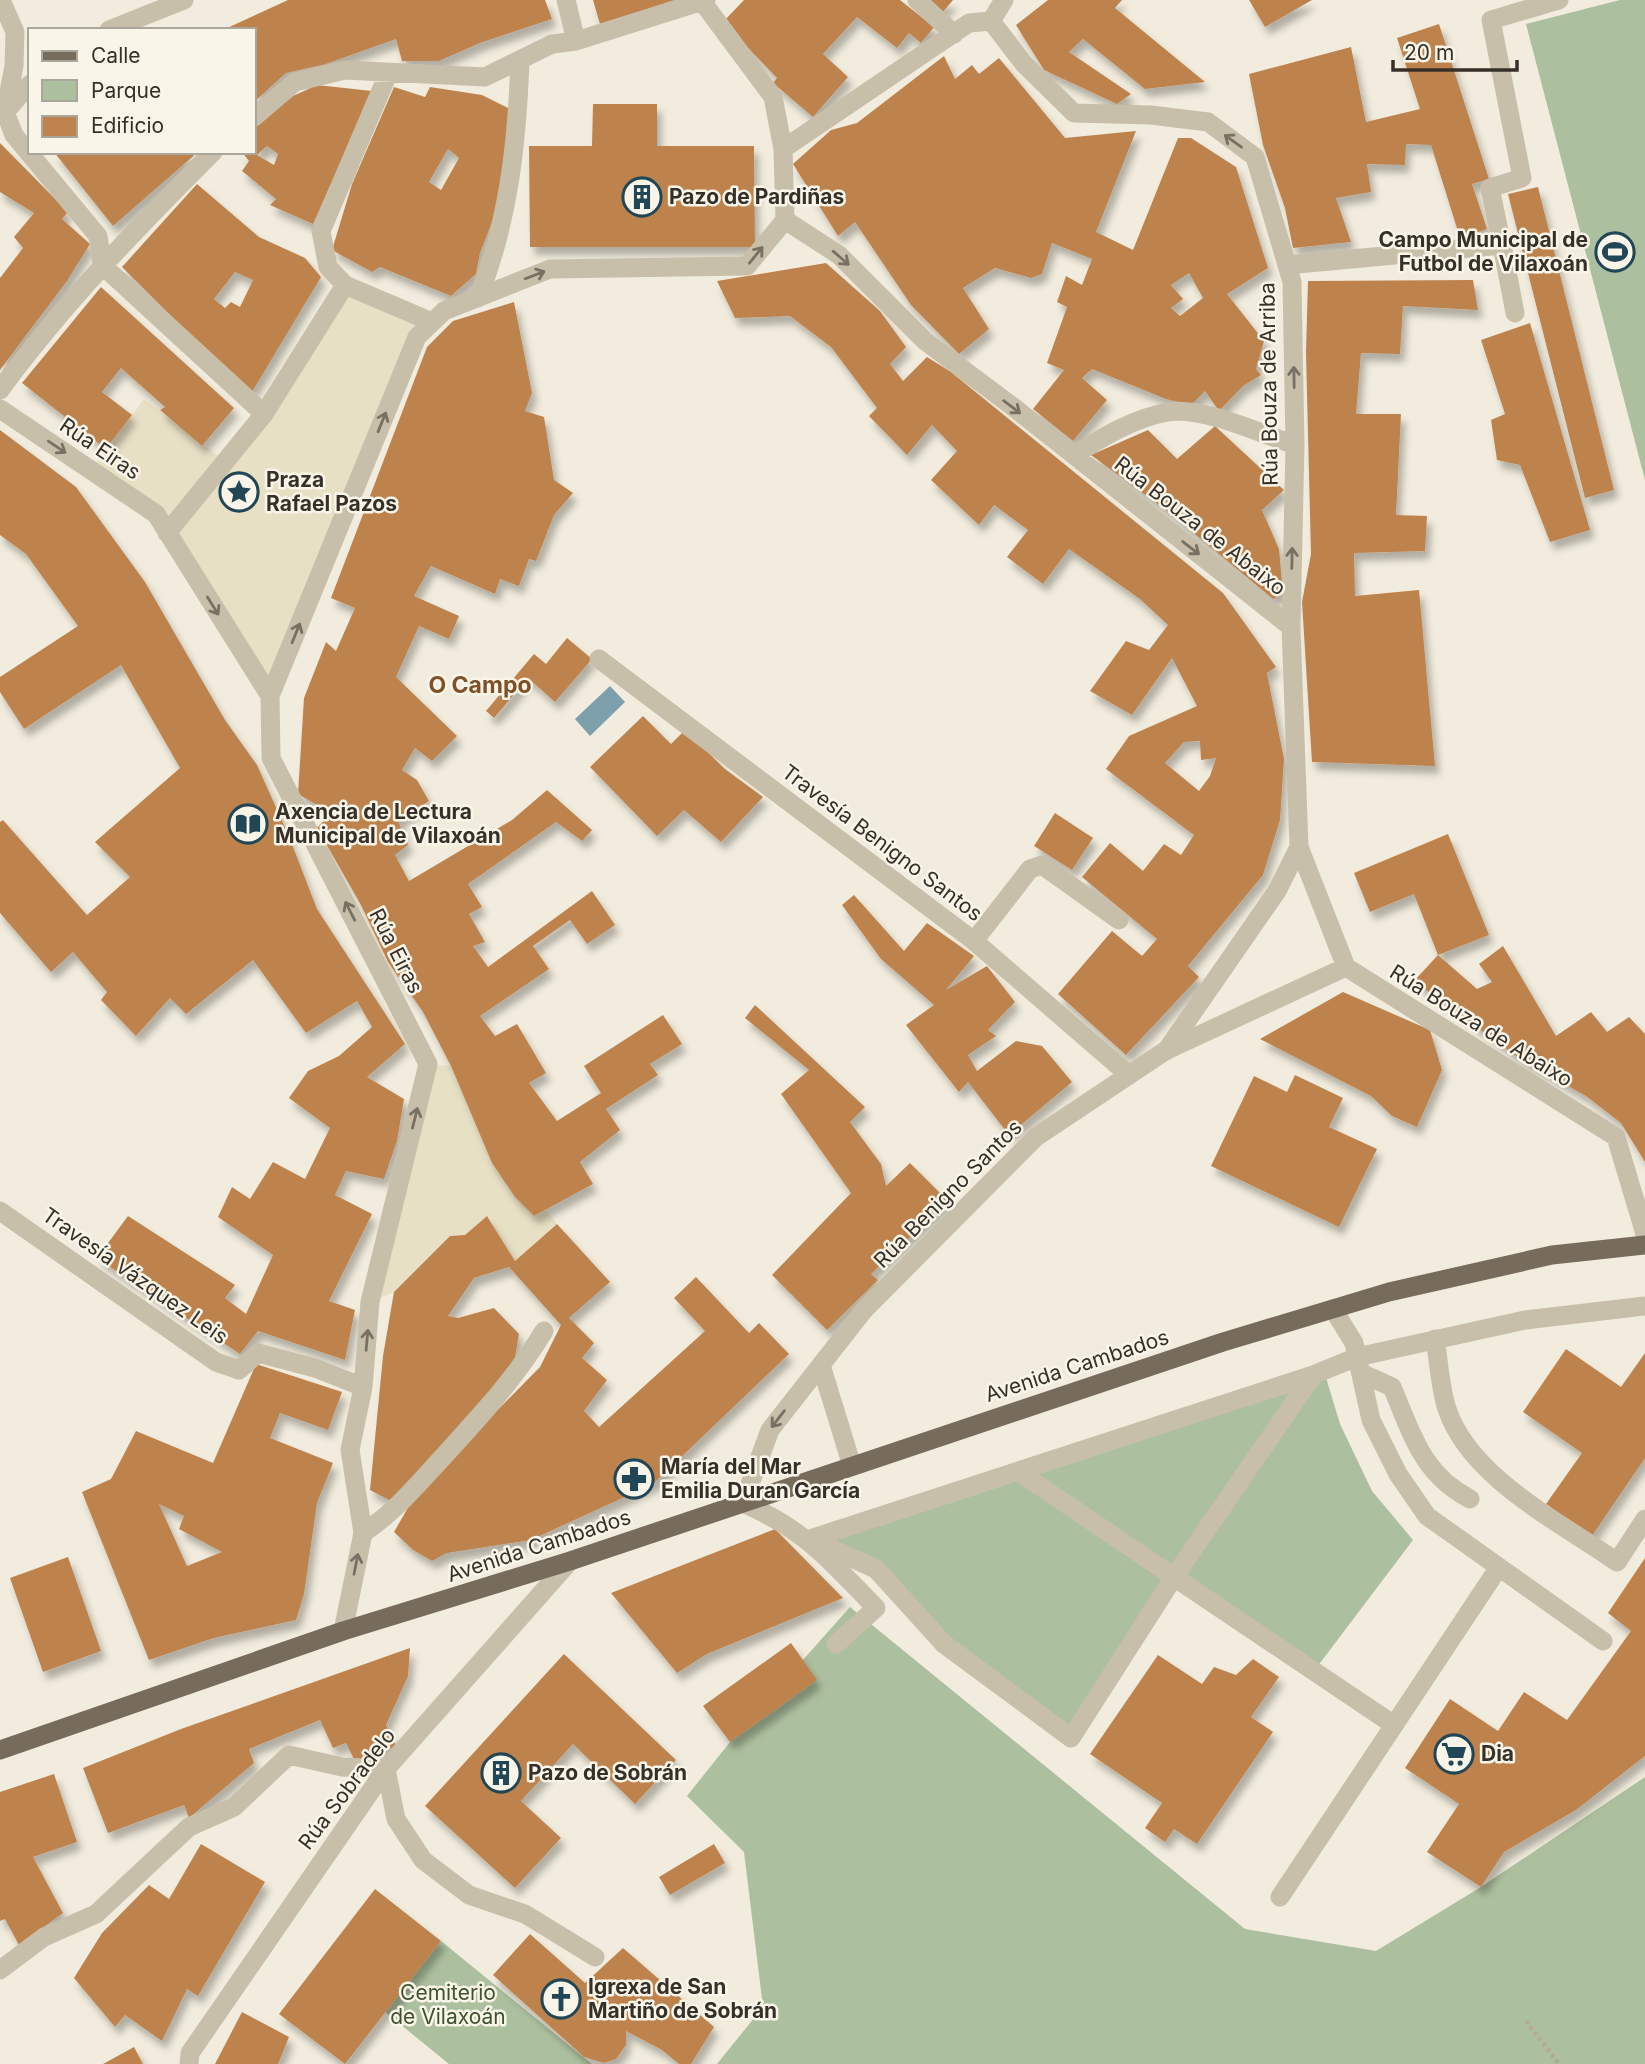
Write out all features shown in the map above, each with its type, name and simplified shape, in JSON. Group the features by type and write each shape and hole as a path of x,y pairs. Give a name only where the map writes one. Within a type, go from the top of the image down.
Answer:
{"main road":[{"name":"Avenida Cambados","path":"0,1750 343,1631 570,1561 1223,1342 1390,1292 1552,1255 1645,1245"}],"street":[{"path":"1,0 15,32 14,66 2,113 14,135 28,152"},
{"path":"114,28 184,0"},
{"path":"566,0 576,41"},
{"path":"918,0 954,34"},
{"path":"783,149 969,23 990,21 1004,0"},
{"path":"1515,313 1490,188 1522,177 1491,20 1559,0"},
{"path":"256,115 295,82 345,70 485,77 552,44 576,41 703,1 773,97 783,149 785,220 747,266 550,269 444,310 417,337 270,696"},
{"name":"Rúa Bouza de Arriba","path":"990,21 1024,64 1074,113 1150,115 1208,122 1255,157 1292,282 1295,445 1291,627"},
{"path":"478,298 496,252 517,138 520,60"},
{"path":"388,74 321,231 328,267 345,285 432,322"},
{"path":"2,113 28,86"},
{"path":"30,154 98,236 102,265 264,414"},
{"path":"0,390 41,334 102,265 211,154"},
{"name":"Rúa Bouza de Abaixo","path":"785,220 839,255 925,341 1291,627 1299,847 1346,967 1616,1137 1645,1234"},
{"path":"1287,265 1502,246"},
{"path":"167,533 264,414 345,285"},
{"name":"Rúa Eiras","path":"0,410 156,514 270,696 271,758 428,1063 370,1302 363,1387 350,1450 363,1533 343,1631"},
{"name":"Rúa Bouza de Abaixo","path":"1074,455 1113,431 1169,412 1196,413 1295,445"},
{"name":"Travesía Benigno Santos","path":"599,659 975,941 1129,1075"},
{"name":"Rúa Bouza de Abaixo","path":"1165,1051 1277,891 1299,847"},
{"path":"975,941 1030,869 1042,865 1119,920"},
{"name":"Rúa Benigno Santos","path":"743,1503 770,1430 864,1310 1036,1137 1165,1051 1346,967"},
{"name":"Travesía Vázquez Leis","path":"0,1211 216,1362 239,1370 258,1353 315,1368 363,1387"},
{"path":"810,1539 1313,1375 1359,1365 1435,1339 1525,1320 1645,1306"},
{"path":"1333,1309 1354,1343 1371,1420 1398,1474 1427,1516 1603,1641"},
{"path":"363,1533 388,1517 487,1408 519,1372 544,1331"},
{"path":"1435,1339 1447,1409 1474,1458 1504,1484 1617,1562 1645,1519"},
{"path":"821,1365 852,1466"},
{"path":"1359,1365 1392,1387 1421,1456 1450,1488 1471,1499"},
{"path":"743,1503 780,1519 810,1539 876,1569 944,1644 1071,1738 1174,1577 1313,1375"},
{"path":"1019,1472 1394,1725"},
{"path":"810,1539 876,1608 836,1644"},
{"name":"Rúa Sobradelo","path":"189,2064 190,2053 386,1769 570,1561"},
{"path":"1280,1897 1499,1567"},
{"path":"0,1970 44,1937 96,1914 189,1827 234,1807 289,1755 342,1768 386,1769 396,1819 423,1860 469,1895 525,1914 595,1957"}],"path":[{"path":"1526,2021 1559,2064"}],"green space":[{"name":"Campo Municipal de Futbol de Vilaxoán","path":"1620,0 1645,0 1645,480 1526,24"},
{"path":"1324,1371 1340,1424 1372,1491 1413,1540 1314,1671 1174,1577 1071,1738 1004,1690 876,1569 810,1539"},
{"path":"850,1607 1245,1929 1376,1951 1481,1887 1645,1777 1645,2064 717,2064 763,2007 744,1852 687,1796 730,1742"},
{"name":"Cemiterio de Vilaxoán","path":"441,1941 592,2064 449,2064 384,2011"}],"shaded area":[{"name":"Praza Rafael Pazos","path":"345,285 432,322 270,696 156,514 91,470 144,399 226,462"},
{"path":"428,1064 451,1066 492,1163 515,1197 534,1216 546,1210 557,1224 515,1261 487,1216 465,1235 450,1236 394,1292 370,1302"}],"water":[{"path":"610,686 625,702 590,736 575,719"}],"building":[{"path":"288,0 545,0 552,19 480,43 439,61 402,61 396,39 326,64 286,73 256,100 256,28 227,28"},
{"path":"593,0 680,0 600,24"},
{"path":"744,0 900,0 934,27 921,43 909,33 897,48 857,17 823,54 848,77 813,117 773,83 777,78 723,22"},
{"path":"928,0 953,0 942,13"},
{"path":"1048,0 1122,0 1115,8 1205,82 1145,89 1083,39 1069,52 1131,94 1117,104 1044,70 1016,25"},
{"path":"1249,0 1312,0 1265,27"},
{"path":"1439,24 1489,179 1472,184 1487,229 1460,238 1431,145 1406,144 1405,165 1367,164 1371,192 1336,198 1351,242 1293,248 1285,208 1263,145 1249,74 1351,47 1366,122 1420,109 1397,38"},
{"path":"944,56 955,79 972,65 979,74 999,58 1065,138 1136,131 1096,232 1133,250 1178,138 1191,138 1236,167 1268,268 1227,294 1264,341 1256,369 1261,375 1243,386 1219,411 1205,391 1191,405 1166,399 1092,369 1082,378 1107,400 1073,441 1033,409 1064,370 1047,363 1067,307 1057,302 1066,276 1082,285 1092,259 1052,243 1042,274 1031,278 995,268 963,288 989,329 959,354 911,305 855,222 838,236 793,164 831,130 857,123","holes":["1189,273 1203,298 1180,316 1171,308 1183,299 1171,285"]},
{"path":"317,85 372,91 313,224 270,205 276,199 242,171 249,161 244,154 256,154 256,124 293,96","holes":["267,146 278,154 274,165 257,155"]},
{"path":"394,87 425,97 430,87 482,95 512,110 496,212 480,253 476,274 451,296 380,267 372,272 332,250 352,184","holes":["448,149 459,158 441,190 429,182"]},
{"name":"Pazo de Pardiñas","path":"593,104 657,104 657,146 754,146 755,247 530,247 529,146 592,146"},
{"path":"0,143 68,212 62,219 90,244 67,281 0,370 0,278 23,248 14,237 34,213 0,192"},
{"path":"56,154 196,154 113,226"},
{"path":"197,184 259,237 305,258 321,277 252,392 198,343 122,267","holes":["235,272 253,280 240,307 231,302 225,308 214,299"]},
{"path":"1538,187 1614,490 1585,498 1508,194"},
{"path":"826,263 880,311 906,347 890,364 903,381 927,357 951,372 1223,593 1276,667 1267,673 1284,759 1280,820 1263,875 1188,966 1199,977 1126,1055 1058,994 1112,931 1142,956 1157,939 1082,877 1110,843 1143,871 1164,844 1181,855 1194,835 1106,769 1129,736 1197,706 1172,658 1132,715 1090,691 1126,641 1149,650 1168,625 1140,599 1069,549 1043,584 1007,557 1028,530 994,505 979,525 931,480 957,451 932,425 907,455 869,416 877,408 831,347 790,316 735,318 717,281","holes":["1200,741 1201,760 1216,758 1210,776 1199,791 1165,763 1184,742"]},
{"path":"1473,280 1478,310 1403,306 1400,354 1361,353 1356,414 1401,414 1396,515 1427,516 1425,551 1354,553 1355,596 1419,590 1435,766 1312,762 1302,602 1311,554 1306,353 1308,281"},
{"path":"101,287 234,408 202,446 160,410 165,407 121,368 102,392 132,415 106,449 22,383"},
{"path":"514,302 532,393 525,411 544,417 554,480 573,493 554,515 536,561 529,559 519,586 500,579 495,594 431,566 414,596 459,616 449,639 419,626 396,677 457,736 432,761 415,748 402,770 417,780 429,801 398,821 408,845 395,855 409,881 512,820 547,790 592,830 582,841 556,822 468,884 482,907 469,914 485,942 473,946 488,967 592,891 615,925 587,944 570,920 533,946 549,969 480,1016 495,1036 517,1024 546,1073 529,1083 557,1121 601,1093 584,1066 663,1015 682,1044 650,1064 658,1075 606,1109 620,1130 580,1162 593,1184 534,1216 515,1197 492,1163 451,1066 423,1012 388,962 361,905 317,828 331,813 298,794 304,698 326,642 336,651 355,608 331,598 427,347 453,321"},
{"path":"1530,323 1590,530 1550,542 1520,465 1497,460 1491,420 1505,414 1481,340"},
{"path":"1215,426 1284,490 1262,510 1279,549 1283,594 1273,599 1166,510 1091,455 1148,430 1177,459"},
{"path":"0,430 76,487 145,582 225,720 257,765 317,909 405,1044 367,1077 404,1099 397,1141 384,1179 346,1171 335,1195 372,1214 329,1301 355,1310 345,1360 258,1331 240,1354 97,1258 128,1216 235,1285 225,1298 246,1314 273,1255 218,1217 232,1187 250,1199 273,1162 305,1179 330,1128 289,1098 308,1071 339,1056 372,1027 357,1001 306,1033 253,960 186,1014 170,998 136,1036 101,1000 107,992 73,952 51,972 0,913 0,822 3,820 87,915 130,877 95,842 180,768 121,665 24,729 0,692 0,677 78,626 26,554 0,535"},
{"path":"567,638 592,659 555,702 528,678 494,718 486,711 534,654 546,664"},
{"path":"643,716 671,744 685,730 725,769 763,797 721,842 684,810 657,836 590,767"},
{"path":"1055,813 1093,838 1072,870 1034,846"},
{"path":"1448,834 1489,935 1438,955 1414,894 1370,912 1354,873"},
{"path":"854,895 904,951 927,923 974,956 946,990 987,966 1015,1002 988,1030 996,1036 968,1055 977,1071 1016,1041 1042,1046 1072,1082 1009,1135 968,1082 959,1092 906,1025 934,1005 881,959 842,905"},
{"path":"1503,946 1556,1036 1591,1012 1607,1032 1629,1017 1645,1034 1645,1162 1621,1123 1586,1096 1523,1061 1414,981 1438,955 1477,989 1492,982 1479,964"},
{"path":"1343,992 1430,1030 1442,1070 1417,1127 1392,1116 1371,1096 1260,1039"},
{"path":"755,1005 865,1107 850,1122 881,1164 886,1186 910,1163 948,1201 871,1274 878,1280 827,1330 772,1275 851,1193 781,1094 809,1070 745,1018"},
{"path":"1295,1075 1343,1098 1329,1127 1377,1149 1339,1227 1211,1166 1254,1076 1287,1092"},
{"path":"487,1216 515,1261 557,1224 610,1282 569,1318 594,1343 582,1358 607,1380 584,1411 599,1427 705,1331 674,1298 696,1277 749,1333 759,1323 789,1354 653,1484 531,1540 447,1553 432,1561 413,1550 394,1532 417,1492 540,1367 561,1325 509,1267 474,1278 448,1316 458,1318 494,1308 519,1334 514,1363 391,1501 370,1490 383,1356 394,1292 450,1236 465,1235"},
{"path":"1566,1349 1621,1387 1645,1353 1645,1458 1592,1536 1546,1504 1582,1453 1523,1412"},
{"path":"256,1364 342,1392 328,1430 280,1413 270,1438 333,1463 317,1503 304,1594 296,1620 214,1638 149,1660 82,1492 111,1479 136,1431 213,1463","holes":["159,1504 184,1516 179,1529 222,1552 187,1566"]},
{"path":"775,1529 843,1598 707,1654 677,1673 611,1593"},
{"path":"68,1557 101,1651 43,1672 10,1578"},
{"path":"1645,1558 1645,1756 1576,1810 1504,1852 1481,1887 1427,1852 1459,1804 1405,1768 1450,1699 1498,1731 1524,1692 1567,1720 1631,1631 1608,1613"},
{"path":"791,1643 817,1680 730,1742 703,1706"},
{"path":"410,1648 408,1676 386,1725 396,1746 355,1761 346,1743 333,1748 320,1720 249,1749 254,1763 189,1818 184,1805 108,1833 83,1768 181,1729"},
{"name":"Pazo de Sobrán","path":"564,1654 676,1760 635,1804 573,1744 521,1801 561,1838 515,1888 425,1806"},
{"path":"1158,1655 1202,1684 1214,1667 1236,1675 1253,1659 1279,1677 1251,1717 1273,1732 1197,1844 1174,1829 1165,1842 1145,1828 1162,1803 1090,1754"},
{"path":"54,1774 77,1842 33,1857 63,1913 19,1945 5,1919 0,1921 0,1792"},
{"path":"201,1844 265,1882 198,1996 187,1989 162,2041 125,2015 115,2027 74,1978 102,1933 149,1885 169,1899"},
{"path":"714,1844 725,1863 670,1895 659,1877"},
{"path":"375,1889 441,1941 345,2064 279,2014"},
{"path":"530,1934 585,1983 623,1948 714,2027 691,2064 679,2064 662,2050 626,2031 626,2045 616,2059 604,2063 584,2057 493,1975"},
{"path":"242,2012 289,2037 278,2064 215,2064"},
{"path":"134,2047 143,2064 103,2064"}],"place":[{"name":"Pazo de Pardiñas","path":"642,197"},
{"name":"Campo Municipal de Futbol de Vilaxoán","path":"1615,252"},
{"name":"Praza Rafael Pazos","path":"239,492"},
{"name":"Axencia de Lectura Municipal de Vilaxoán","path":"248,824"},
{"name":"María del Mar Emilia Duran García","path":"634,1479"},
{"name":"Dia","path":"1454,1754"},
{"name":"Pazo de Sobrán","path":"501,1773"},
{"name":"Igrexa de San Martiño de Sobrán","path":"561,1999"}],"district":[{"name":"O Campo","path":"480,685"}]}
